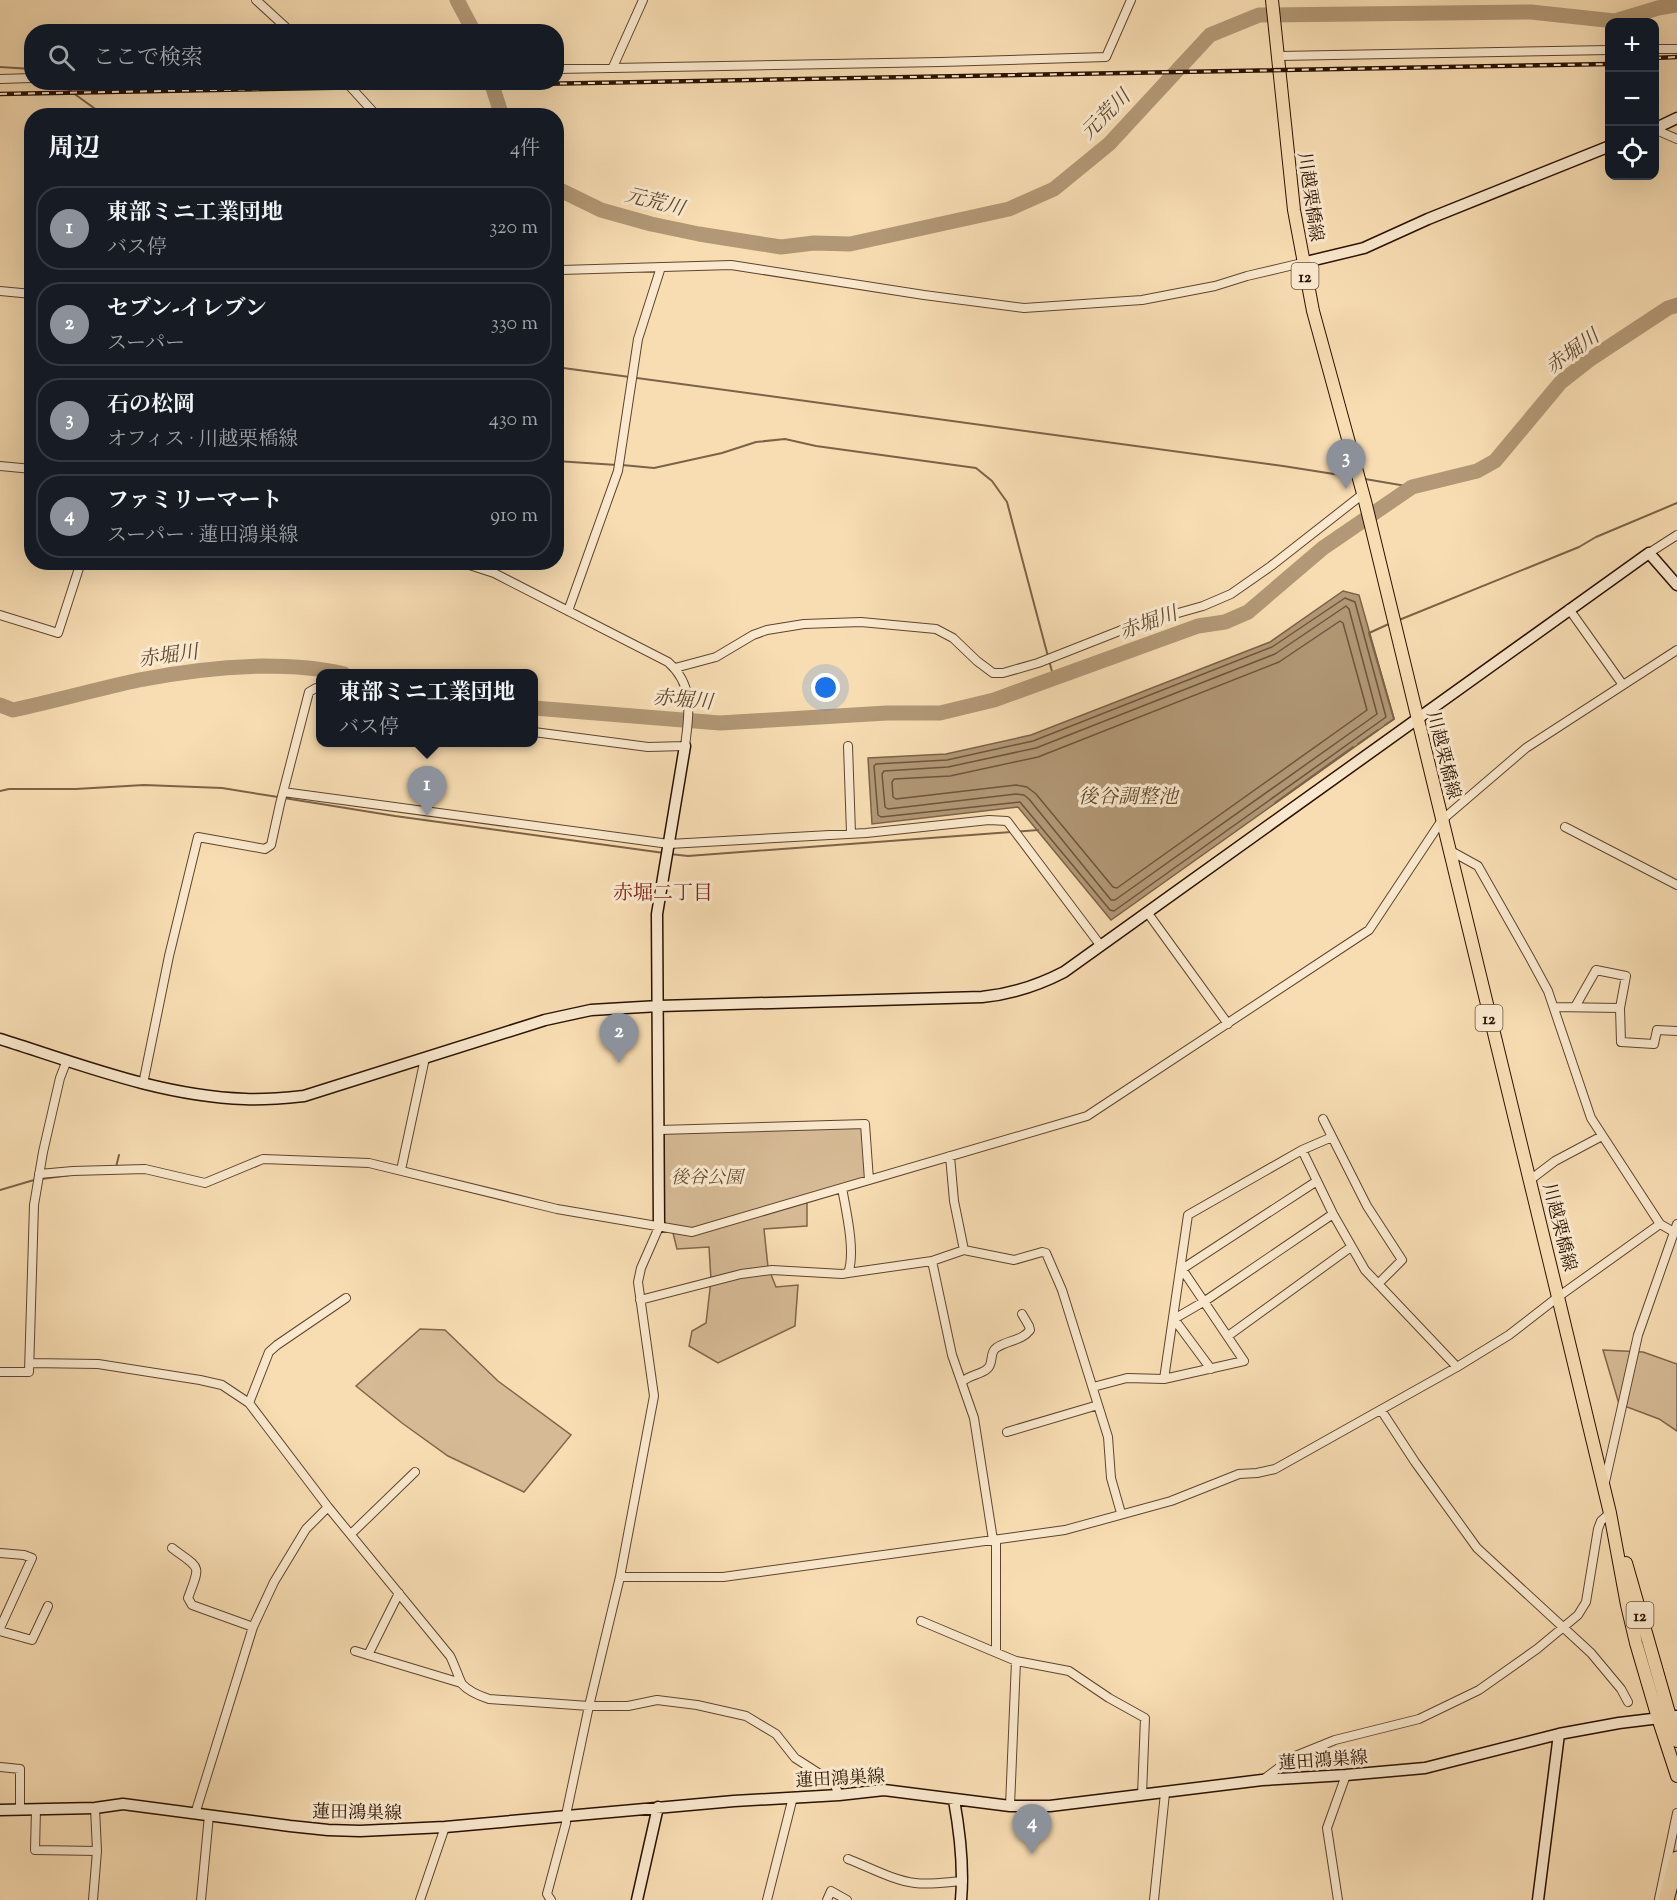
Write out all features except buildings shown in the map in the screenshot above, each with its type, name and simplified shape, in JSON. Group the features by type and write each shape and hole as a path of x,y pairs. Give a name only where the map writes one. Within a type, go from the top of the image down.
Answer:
{"highway":[{"path":"1666,1900 1677,1859"}],"main road":[{"name":"川越栗橋線","path":"1272,0 1279,50 1289,173 1302,263 1370,522 1530,1180 1610,1513 1627,1605 1677,1741"},
{"name":"川越栗橋線","path":"1668,1717 1677,1776"}],"street":[{"path":"256,0 282,24"},
{"path":"613,67 643,0"},
{"path":"564,69 1106,57 1131,0"},
{"path":"1659,49 1677,49"},
{"path":"1279,50 1605,50"},
{"path":"0,79 24,78"},
{"path":"353,90 370,108"},
{"path":"1659,127 1677,118"},
{"path":"1659,131 1677,139"},
{"path":"564,270 731,265 1024,308 1142,300 1215,286 1364,248 1428,219 1605,148"},
{"path":"568,611 618,471 638,339 662,267"},
{"path":"0,291 24,293"},
{"path":"0,466 24,468"},
{"path":"675,668 716,657 753,635 767,630 804,624 861,622 936,629 953,638 977,662 993,673 1003,673 1038,663 1132,626 1203,606 1231,594 1364,498"},
{"path":"0,1039 143,1084 205,1096 246,1100 304,1096 545,1020 591,1010 950,998 1007,994 1043,983 1064,972 1569,609 1677,535"},
{"path":"1649,553 1677,585"},
{"path":"0,615 58,633 78,570"},
{"path":"485,570 668,662 675,668 685,684 690,705 657,914 659,1227 641,1268 638,1282 654,1396 620,1577 589,1706 566,1823 547,1894 551,1900"},
{"path":"1569,609 1623,685"},
{"path":"39,1174 73,1170 145,1169 205,1183 263,1160 369,1162 557,1209 692,1232 1087,1116 1369,930 1442,820 1526,748 1677,650"},
{"path":"143,1084 169,956 198,837 265,849 271,845 309,692 316,688"},
{"path":"538,733 648,747 685,746"},
{"path":"848,746 851,833"},
{"path":"283,792 669,844 877,832 1007,820 1101,946"},
{"path":"1565,827 1677,885"},
{"path":"1448,849 1478,866 1548,991 1591,1118 1660,1224 1674,1232"},
{"path":"1147,912 1228,1024"},
{"path":"1575,1007 1596,970 1626,976 1620,1008 1621,1042 1654,1044 1657,1030 1677,1032"},
{"path":"1554,1006 1620,1008"},
{"path":"401,1170 425,1058"},
{"path":"0,1372 29,1372 34,1205 60,1078 67,1060"},
{"path":"1323,1119 1367,1206 1402,1260 1378,1284"},
{"path":"659,1130 865,1124 869,1180"},
{"path":"1530,1180 1555,1161 1602,1136"},
{"path":"1164,1379 1182,1269 1188,1215 1302,1150 1332,1137"},
{"path":"1302,1150 1333,1214 1365,1270 1457,1367"},
{"path":"950,1155 954,1201 964,1250"},
{"path":"1182,1269 1317,1181"},
{"path":"842,1188 850,1237 848,1273"},
{"path":"1174,1318 1205,1301 1333,1214"},
{"path":"620,1577 723,1577 1065,1530 1171,1501 1239,1474 1275,1469 1457,1367 1509,1335 1660,1224"},
{"path":"1604,1490 1638,1335 1673,1245 1677,1224"},
{"path":"1228,1336 1351,1247"},
{"path":"640,1300 741,1274 772,1270 842,1274 932,1261 964,1250 1014,1260 1042,1252 1046,1253 1062,1290 1108,1437 1111,1478 1120,1514"},
{"path":"932,1261 952,1355 974,1418 995,1540 996,1652"},
{"path":"1093,1387 1126,1378 1164,1379 1244,1361 1182,1269"},
{"path":"249,1403 269,1353 277,1345 346,1299"},
{"path":"962,1382 988,1369 993,1351 997,1347 1027,1335 1030,1330 1022,1314"},
{"path":"1174,1318 1211,1369"},
{"path":"30,1363 98,1364 200,1380 222,1385 249,1403 328,1507 450,1656 461,1683"},
{"path":"1007,1432 1098,1405"},
{"path":"1381,1410 1477,1548 1591,1653 1621,1689 1628,1702"},
{"path":"351,1534 415,1472"},
{"path":"195,1814 253,1627 274,1582 306,1529 328,1507"},
{"path":"1262,1780 1293,1757 1335,1740 1419,1719 1479,1690 1536,1649 1578,1615 1586,1602 1598,1529 1601,1521 1610,1513"},
{"path":"172,1548 196,1567 198,1572 188,1598 192,1605 253,1627"},
{"path":"0,1553 32,1558 0,1630 32,1640 48,1606"},
{"path":"368,1655 399,1593"},
{"path":"921,1621 1016,1661 1069,1671 1109,1698 1145,1718 1142,1795"},
{"path":"355,1651 461,1683 475,1694 489,1699 589,1706 628,1706 657,1700 697,1705 746,1716 776,1734 795,1758 834,1783 839,1795"},
{"path":"1010,1806 1016,1661"},
{"name":"蓮田鴻巣線","path":"0,1810 95,1808 123,1804 328,1830 399,1830 884,1790 1010,1806 1050,1806 1262,1780 1425,1768 1559,1734 1668,1717"},
{"path":"1539,1900 1559,1734"},
{"path":"0,1767 20,1769 21,1810"},
{"path":"1338,1900 1327,1828 1346,1775"},
{"path":"1154,1900 1165,1793"},
{"path":"768,1900 793,1797"},
{"path":"954,1800 961,1840 963,1881 961,1900"},
{"path":"637,1900 658,1807"},
{"path":"93,1900 97,1851 95,1808"},
{"path":"36,1809 35,1850 97,1851"},
{"path":"1659,1900 1677,1813"},
{"path":"201,1900 209,1815"},
{"path":"420,1900 446,1827"},
{"path":"848,1858 916,1883 963,1881"},
{"path":"827,1900 831,1891 847,1900"}],"green space":[{"name":"後谷公園","path":"865,1124 869,1180 807,1198 807,1226 764,1229 768,1267 776,1287 798,1285 795,1326 718,1363 689,1346 692,1331 706,1323 711,1280 709,1247 677,1249 672,1229 659,1227 659,1130"},
{"path":"420,1329 445,1330 498,1381 571,1435 524,1492 448,1456 356,1386"},
{"path":"1603,1350 1643,1352 1677,1364 1677,1431 1659,1419 1619,1404"}],"water":[{"name":"後谷調整池","path":"1343,591 1359,595 1394,719 1111,920 1018,807 872,824 868,758 946,754 1031,735 1270,642"}],"waterway":[{"name":"元荒川","path":"457,0 470,24"},
{"name":"元荒川","path":"564,192 601,210 699,234 781,247 814,243 850,244 1009,209 1054,189 1109,144 1210,35 1259,15 1531,12 1615,21 1658,8 1677,5"},
{"path":"0,67 24,68"},
{"path":"69,90 94,108"},
{"name":"元荒川","path":"494,90 499,108"},
{"name":"赤堀川","path":"538,708 720,723 887,713 940,713 994,700 1198,626 1225,622 1248,612 1323,548 1412,487 1477,471 1495,461 1561,382 1589,360 1668,308 1677,305"},
{"path":"564,368 1353,477"},
{"path":"622,465 654,468 722,453 756,442 785,439 816,446 976,468 992,481 1007,502 1054,679"},
{"path":"564,462 617,465"},
{"path":"1365,479 1412,487"},
{"path":"1399,620 1579,547 1596,537 1677,503"},
{"path":"1385,725 1394,719 1369,633 1391,623"},
{"name":"赤堀川","path":"0,705 13,710 139,680 185,672 262,666 316,669"},
{"path":"1358,744 1378,730"},
{"path":"1275,803 1353,747"},
{"path":"0,791 144,785 222,788 278,797"},
{"path":"284,798 395,816 664,853"},
{"path":"670,854 688,856 1038,830"},
{"path":"116,1167 119,1155"},
{"path":"0,1190 34,1180 70,1175"}],"railway":[{"path":"1659,58 1677,57"},
{"path":"564,83 1605,64"},
{"path":"0,94 215,90"}],"place":[{"name":"石の松岡","path":"1346,489"},
{"name":"東部ミニ工業団地","path":"427,816"},
{"name":"セブン-イレブン","path":"619,1063"},
{"name":"ファミリーマート","path":"1032,1854"}],"district":[{"name":"赤堀二丁目","path":"663,892"}]}
